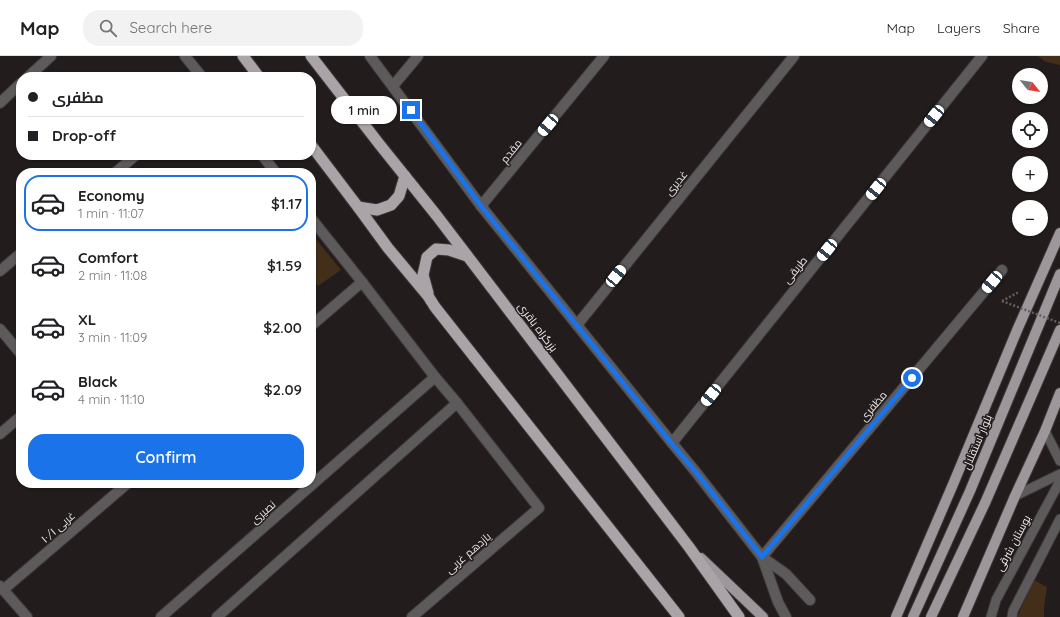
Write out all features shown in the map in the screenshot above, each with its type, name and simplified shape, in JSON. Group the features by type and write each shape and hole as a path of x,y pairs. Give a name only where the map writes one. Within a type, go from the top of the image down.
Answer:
{"highway":[{"path":"243,56 255,72"},
{"name":"بزرگراه باقری","path":"311,56 467,256 688,547 739,617"},
{"path":"316,152 388,248 428,296 435,307 679,617"},
{"path":"358,207 377,210 391,205 399,196 405,176"},
{"path":"428,296 423,275 427,257 436,249 449,250 467,256"}],"main road":[{"path":"892,617 899,613 1018,328 1060,233"},
{"name":"بلوار استقلال","path":"913,617 970,491 1060,274"},
{"path":"931,617 985,503 1060,330"},
{"path":"963,617 1014,496 1045,431 1060,393"},
{"path":"688,547 763,617"}],"street":[{"path":"33,72 51,56"},
{"path":"185,56 198,72"},
{"path":"370,56 481,206 695,471 762,557 786,574 810,600"},
{"path":"393,86 418,56"},
{"name":"مقدم","path":"481,206 604,56"},
{"name":"غدیری","path":"577,325 794,56"},
{"name":"طریقی","path":"672,444 982,56"},
{"path":"0,103 16,88"},
{"path":"121,168 130,160"},
{"path":"266,160 272,168"},
{"path":"216,617 457,403 316,224"},
{"path":"0,271 16,257"},
{"name":"مظفری","path":"762,557 1002,270"},
{"path":"316,322 362,282"},
{"path":"0,329 16,348"},
{"name":"نصیری","path":"316,481 435,377"},
{"name":"یازدهم غربی","path":"412,617 539,508 457,403"},
{"path":"0,434 16,420"},
{"name":"۱۰/۱ غربی","path":"2,588 122,488"},
{"name":"نصیری","path":"161,617 308,488"},
{"path":"762,557 778,602 786,617"},
{"path":"2,588 27,617"}],"lane":[{"path":"1045,431 1060,461"},
{"path":"1014,496 1060,474"},
{"name":"بوستان شرقی","path":"991,617 996,600 1060,481"},
{"path":"1012,617 1013,611 1060,519"}],"path":[{"path":"1002,301 1060,323"}],"shaded area":[{"path":"1038,56 1060,56 1060,65 1046,62"},
{"path":"316,239 341,270 318,286 316,283"},
{"path":"1034,580 1047,587 1044,617 1017,617"}],"route":[{"path":"411,110 481,206 695,471 762,557 912,378"}]}
